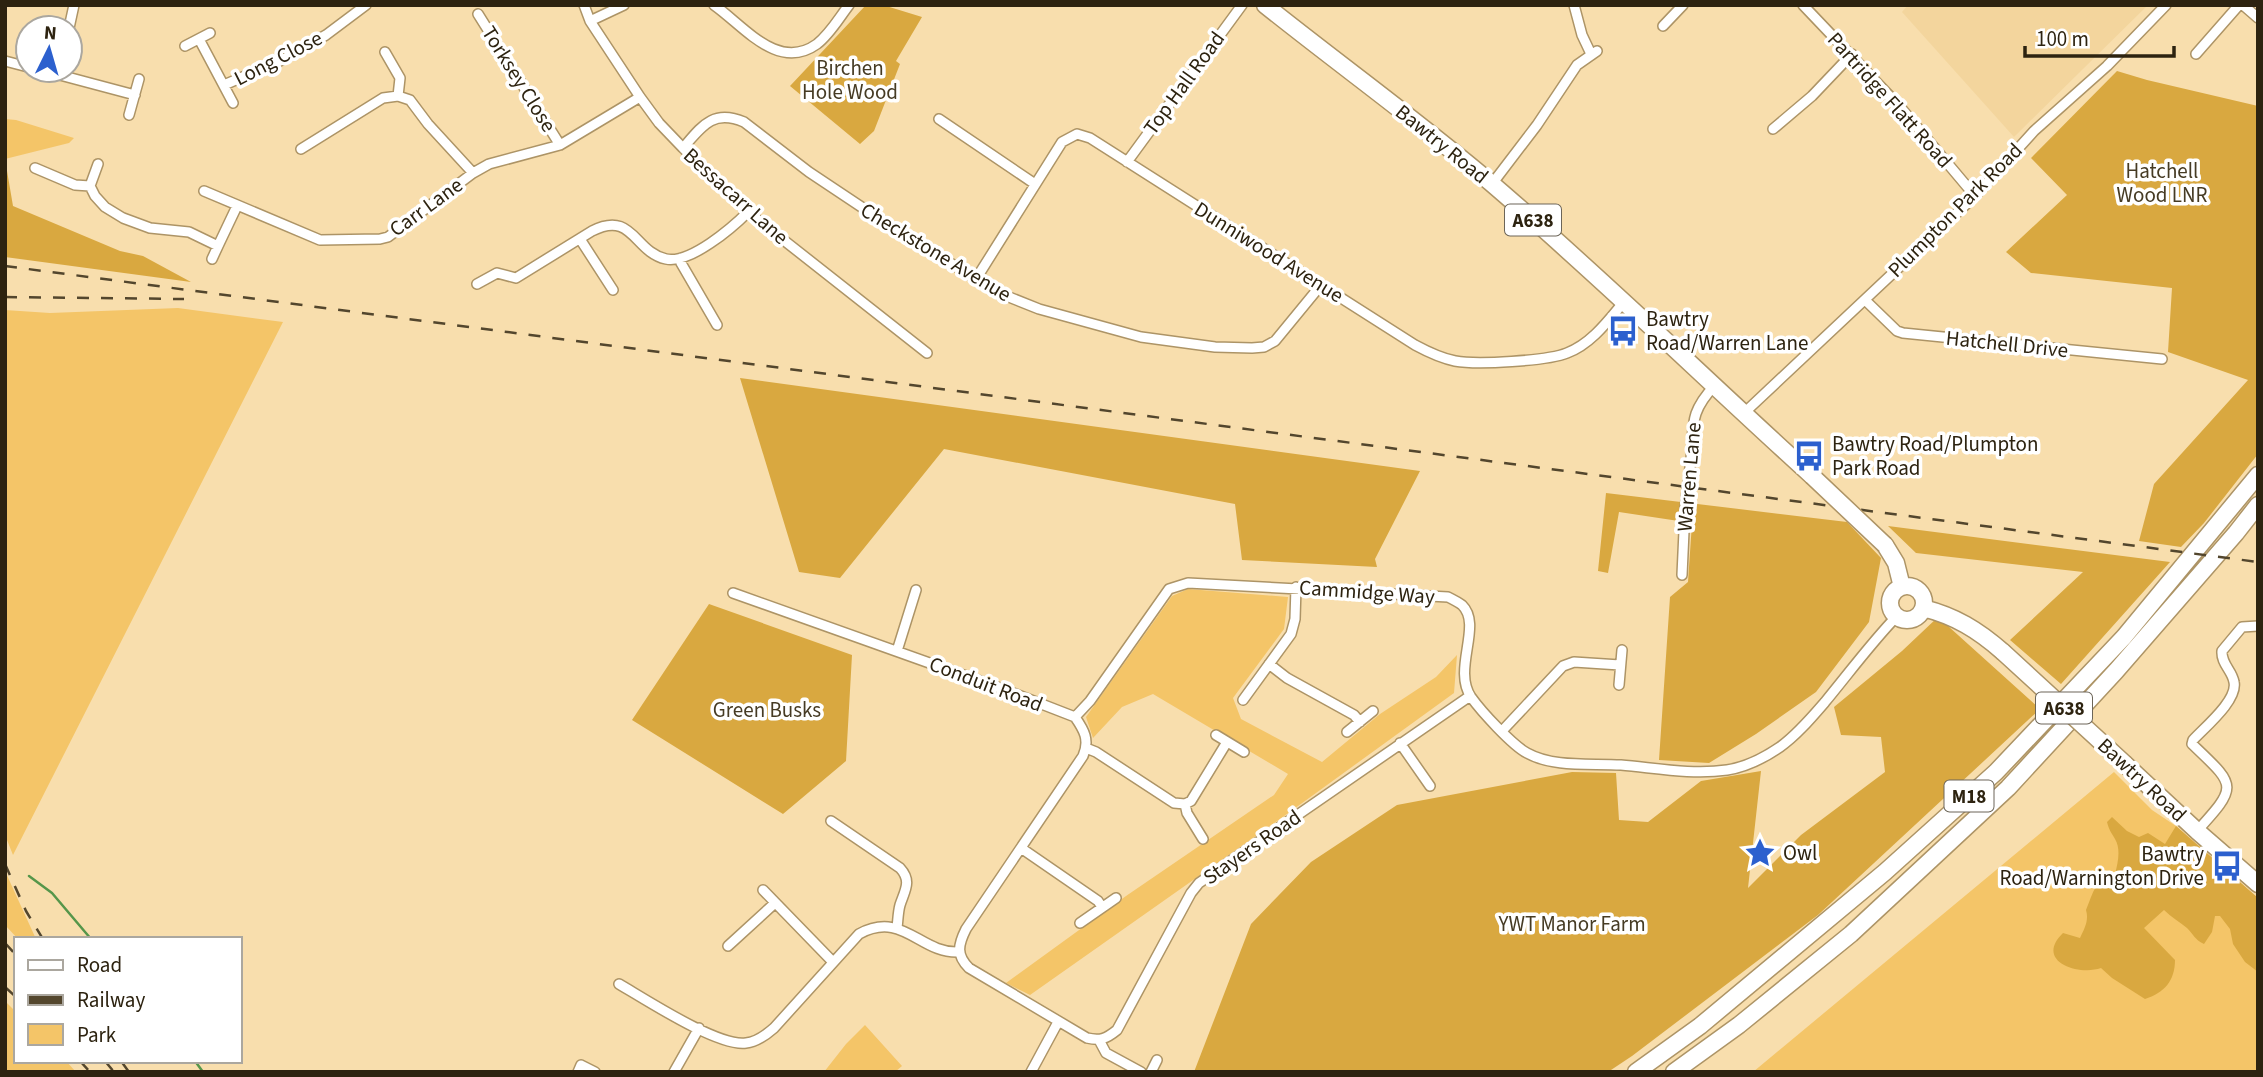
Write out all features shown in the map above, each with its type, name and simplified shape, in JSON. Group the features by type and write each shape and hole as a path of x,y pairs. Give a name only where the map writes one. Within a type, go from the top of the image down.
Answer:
{"highway":[{"name":"Bawtry Road","path":"1265,5 1492,184 1715,385 1885,545 1896,563 1902,587"},
{"name":"M18","path":"1636,1072 1700,1026 1885,872 1996,772 2124,637 2258,475"},
{"name":"M18","path":"1674,1072 1739,1025 1851,934 2008,788 2116,671 2258,505"},
{"name":"Bawtry Road","path":"1897,616 1891,608 1891,600 1902,587 1911,587 1919,592 1923,599 1923,608 1961,621 1983,634 2197,831 2256,878"},
{"path":"1897,616 1904,620 1912,619 1919,615 1923,608"}],"street":[{"name":"Long Close","path":"224,85 282,60 326,34 366,5"},
{"name":"Bessacarr Lane","path":"584,5 590,21 640,97 683,148 748,212 927,353"},
{"path":"590,21 624,5"},
{"path":"714,5 770,49 794,54 817,44 849,5"},
{"name":"Top Hall Road","path":"1127,162 1242,5"},
{"path":"1492,184 1537,125 1571,72 1594,53 1582,35 1574,5"},
{"path":"1663,26 1683,5"},
{"name":"Partridge Flatt Road","path":"1803,5 1901,108 1975,196"},
{"name":"Plumpton Park Road","path":"1743,414 1975,196 2034,131 2106,66 2166,5"},
{"path":"2196,54 2241,5 2258,18"},
{"name":"Torksey Close","path":"478,14 560,145"},
{"path":"185,46 210,33"},
{"name":"Long Close","path":"199,38 233,103"},
{"path":"385,52 400,78 398,96"},
{"path":"1773,129 1812,96 1852,54"},
{"path":"129,115 139,79"},
{"path":"84,81 135,95"},
{"path":"301,149 383,99 398,96 415,105 428,124 473,173"},
{"name":"Carr Lane","path":"204,191 320,240 380,239 388,237 473,173 499,160 560,145 640,97"},
{"name":"Checkstone Avenue","path":"683,148 704,124 714,118 734,117 744,121 841,194 1009,297 1040,309 1141,337 1215,347 1264,347 1275,341 1321,285"},
{"path":"939,119 1035,184"},
{"name":"Dunniwood Avenue","path":"976,279 1062,142 1077,134 1090,138 1433,355 1456,361 1484,362 1567,354 1588,341 1623,303"},
{"path":"98,164 90,186 105,207 123,218 150,228 189,232 218,246"},
{"path":"35,168 75,185 90,186"},
{"path":"212,259 237,205"},
{"path":"477,284 497,273 516,278 601,226 612,225 631,232 648,250 667,260 681,258 708,244 748,212"},
{"path":"580,239 613,290"},
{"path":"681,258 681,263 717,325"},
{"name":"Hatchell Drive","path":"1865,300 1897,331 1903,333 2162,359"},
{"name":"Warren Lane","path":"1682,575 1685,509 1695,414 1701,400 1715,385"},
{"name":"Cammidge Way","path":"1075,717 1090,701 1169,589 1188,583 1448,597 1462,605 1469,616 1463,671 1470,696"},
{"path":"1242,699 1291,634 1295,620 1296,587"},
{"path":"897,651 916,590"},
{"name":"Conduit Road","path":"733,593 1075,717"},
{"path":"1470,696 1524,752 1550,761 1671,771 1729,770 1755,762 1783,745 1810,719 1897,616"},
{"path":"2197,831 2227,796 2227,783 2221,772 2192,744 2193,740 2233,695 2234,682 2223,661 2222,651 2242,627 2258,626"},
{"path":"1619,685 1622,650"},
{"path":"1502,731 1563,666 1574,662 1620,665"},
{"path":"1269,664 1287,678 1354,715 1360,722"},
{"name":"Stayers Road","path":"1099,1040 1117,1030 1191,893 1199,883 1470,696"},
{"path":"1347,732 1373,712"},
{"path":"1075,717 1087,739 1086,748 966,929 959,952 969,968 1058,1022 1087,1038 1099,1040 1106,1053 1141,1072"},
{"path":"1216,735 1244,752"},
{"path":"1086,748 1174,803 1185,804 1191,801 1227,742"},
{"path":"1400,743 1430,786"},
{"path":"1185,804 1187,813 1203,839"},
{"path":"831,821 905,873 907,888 901,903 897,928"},
{"path":"1021,848 1098,901 1102,907"},
{"path":"763,890 832,961"},
{"path":"1080,923 1116,898"},
{"path":"728,946 775,903"},
{"path":"619,984 699,1028 736,1043 748,1043 774,1028 832,961 865,931 876,927 897,928 939,949 959,952"},
{"path":"1031,1072 1058,1022"},
{"path":"674,1072 699,1028"},
{"path":"1151,1072 1157,1060"},
{"path":"578,1072 581,1065 595,1072"}],"shaded area":[{"path":"1908,5 2148,5 2014,137 1902,12"}],"green space":[{"name":"Birchen Hole Wood","path":"866,5 883,5 922,17 896,61 900,64 874,131 860,144 790,86"},
{"name":"Hatchell Wood LNR","path":"2117,71 2258,106 2258,454 2204,523 2181,547 2139,541 2154,484 2248,380 2168,352 2172,288 2031,273 2006,252 2067,195 2031,158"},
{"path":"5,119 74,138 69,143 5,159"},
{"path":"5,159 13,206 120,251 143,256 191,282 5,257"},
{"path":"178,308 283,322 13,855 5,835 5,310 50,313"},
{"path":"740,378 1420,471 1375,559 1377,567 1242,560 1235,504 944,449 840,578 799,572"},
{"path":"1606,493 1847,522 1881,558 1869,622 1816,692 1756,734 1709,763 1659,760 1670,597 1688,582 1692,523 1619,512 1608,573 1598,571"},
{"path":"1888,526 2170,562 2061,684 2010,640 2083,572 1916,553"},
{"path":"1188,589 1288,597 1284,629 1233,698 1241,719 1322,762 1380,714 1436,677 1457,655 1454,693 1030,995 1006,983 1126,896 1274,795 1288,774 1153,694 1122,707 1093,738 1086,717 1172,596"},
{"name":"Green Busks","path":"709,604 852,655 846,761 783,814 632,720"},
{"name":"YWT Manor Farm","path":"1938,617 2040,709 1818,915 1608,1072 1194,1072 1251,924 1311,862 1397,805 1572,772 1616,773 1619,820 1648,822 1701,781 1761,771 1748,888 1801,835 1885,772 1881,737 1841,735 1834,707 1902,651"},
{"path":"2114,772 2152,810 2176,826 2258,898 2258,1072 1753,1072"},
{"path":"2112,817 2127,831 2139,837 2148,833 2165,844 2176,826 2258,898 2258,972 2245,962 2233,944 2230,929 2220,916 2215,916 2212,932 2204,944 2164,910 2144,928 2175,960 2171,980 2163,990 2152,996 2145,999 2101,968 2071,968 2056,958 2053,951 2055,943 2063,933 2080,938 2087,921 2086,910 2096,888 2103,880 2115,874 2118,847 2107,822"},
{"path":"5,871 35,937 16,937 5,925"},
{"path":"5,1001 14,1010 14,1063 68,1063 76,1072 5,1072"},
{"path":"865,1025 902,1066 895,1072 824,1072 846,1044"}],"waterway":[{"path":"29,876 52,893 89,937"},
{"path":"196,1063 203,1072"}],"railway":[{"path":"5,266 2258,562"},
{"path":"5,297 184,299"},
{"path":"5,864 26,911 42,937"},
{"path":"5,943 14,953"},
{"path":"5,987 14,995"},
{"path":"82,1063 90,1072"},
{"path":"107,1063 114,1072"},
{"path":"122,1063 129,1072"}],"place":[{"name":"Bawtry Road/Warren Lane","path":"1623,331"},
{"name":"Bawtry Road/Plumpton Park Road","path":"1809,456"},
{"name":"Owl","path":"1760,853"},
{"name":"Bawtry Road/Warnington Drive","path":"2227,866"}]}
